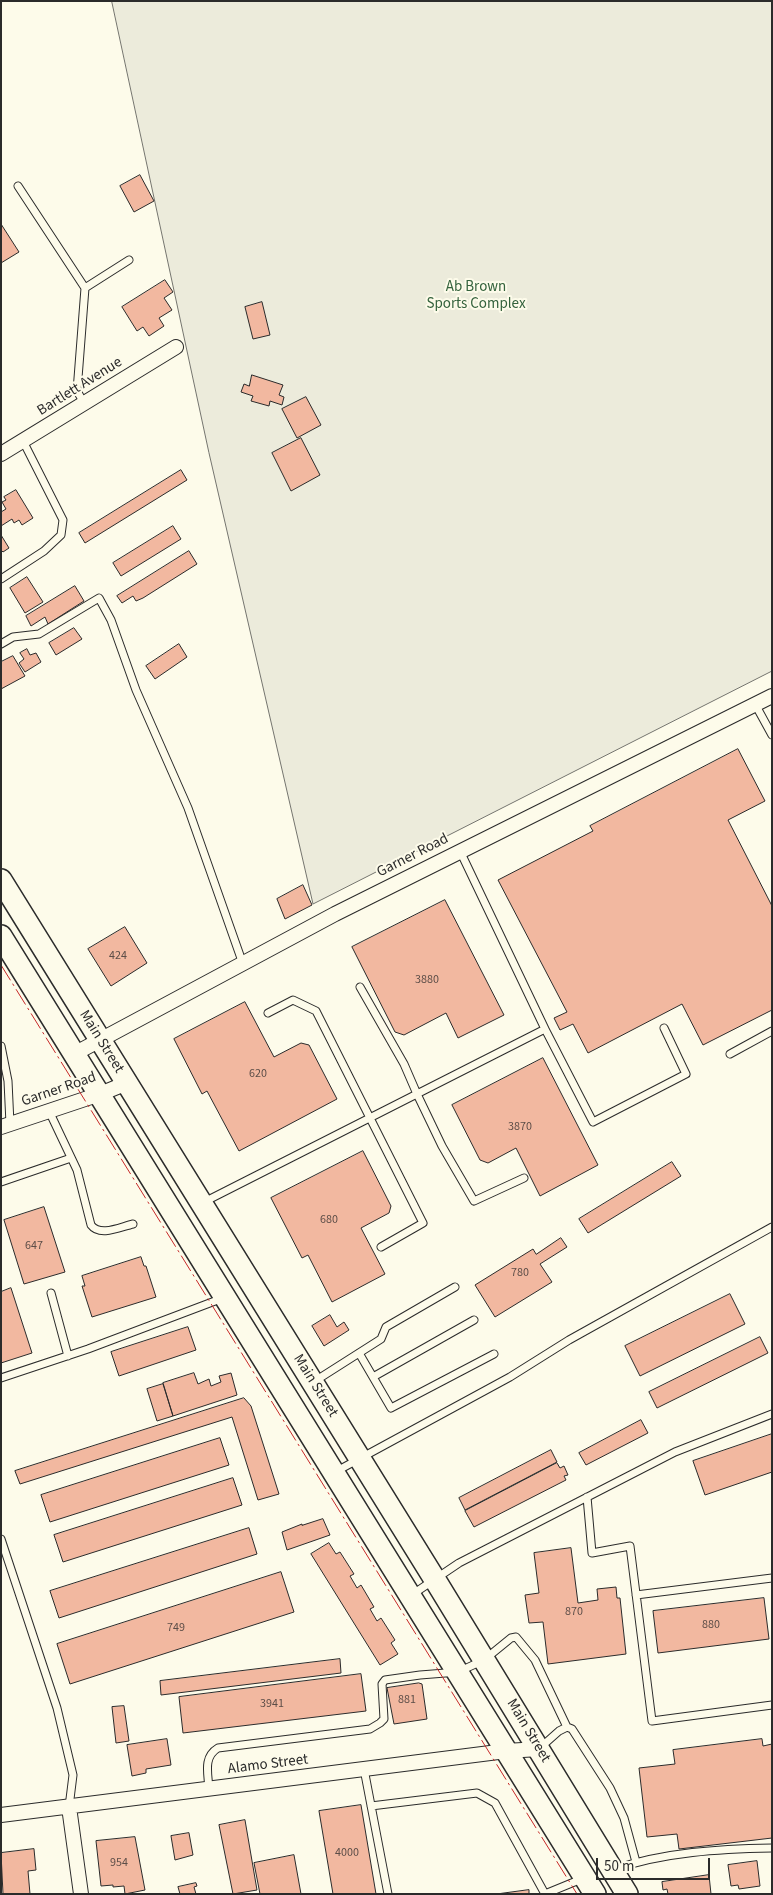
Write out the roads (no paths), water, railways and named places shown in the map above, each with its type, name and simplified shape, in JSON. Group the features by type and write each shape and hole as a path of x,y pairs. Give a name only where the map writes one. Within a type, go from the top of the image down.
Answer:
{"main road":[{"name":"Main Street","path":"1,880 435,1579 627,1894"},
{"name":"Main Street","path":"1,936 590,1886"}],"street":[{"name":"Bartlett Avenue","path":"1,454 176,346"},
{"name":"Garner Road","path":"74,1054 335,914 772,696"},
{"name":"Garner Road","path":"5,1126 127,1083"},
{"name":"Alamo Street","path":"1,1815 506,1751 539,1749"},
{"path":"70,1807 81,1894"}],"lane":[{"path":"18,186 85,288 77,390 84,403"},
{"path":"85,288 129,260"},
{"path":"1,579 44,550 61,535 63,520 56,503 22,441"},
{"path":"1,644 13,637 38,634 99,598 111,620 136,690 188,808 243,964"},
{"path":"755,704 772,735"},
{"path":"460,851 545,1029 593,1122 686,1074 664,1028"},
{"path":"360,987 404,1064 442,1146 474,1201 524,1178"},
{"path":"268,1013 293,1000 316,1011 423,1223 380,1247"},
{"path":"201,1204 545,1029"},
{"path":"730,1054 772,1030"},
{"path":"1,1046 8,1081 5,1126"},
{"path":"49,1111 77,1170 94,1229 99,1232 133,1224"},
{"path":"1,1182 71,1158"},
{"path":"334,1472 510,1377 569,1340 772,1227"},
{"path":"312,1382 381,1339 386,1327 455,1287"},
{"path":"51,1293 68,1356"},
{"path":"1,1378 68,1356 226,1298"},
{"path":"373,1377 474,1320"},
{"path":"359,1354 391,1408 494,1354"},
{"path":"410,1595 459,1563 675,1452 772,1414"},
{"path":"587,1497 592,1553 630,1546 652,1721 772,1705"},
{"path":"1,1539 57,1708 73,1775 70,1807"},
{"path":"636,1595 772,1578"},
{"path":"209,1789 207,1760 218,1748 370,1729 384,1719 382,1684 386,1680 458,1672 484,1660 510,1638 516,1637 535,1660 567,1727 572,1730 610,1788 624,1818 636,1862"},
{"path":"539,1749 559,1731 567,1727"},
{"path":"364,1769 388,1894"},
{"path":"372,1806 477,1794 495,1803 545,1894 590,1886"},
{"path":"612,1870 636,1862 682,1854 772,1848"}],"park label":[{"name":"Ab Brown Sports Complex","path":"476,296"}]}
